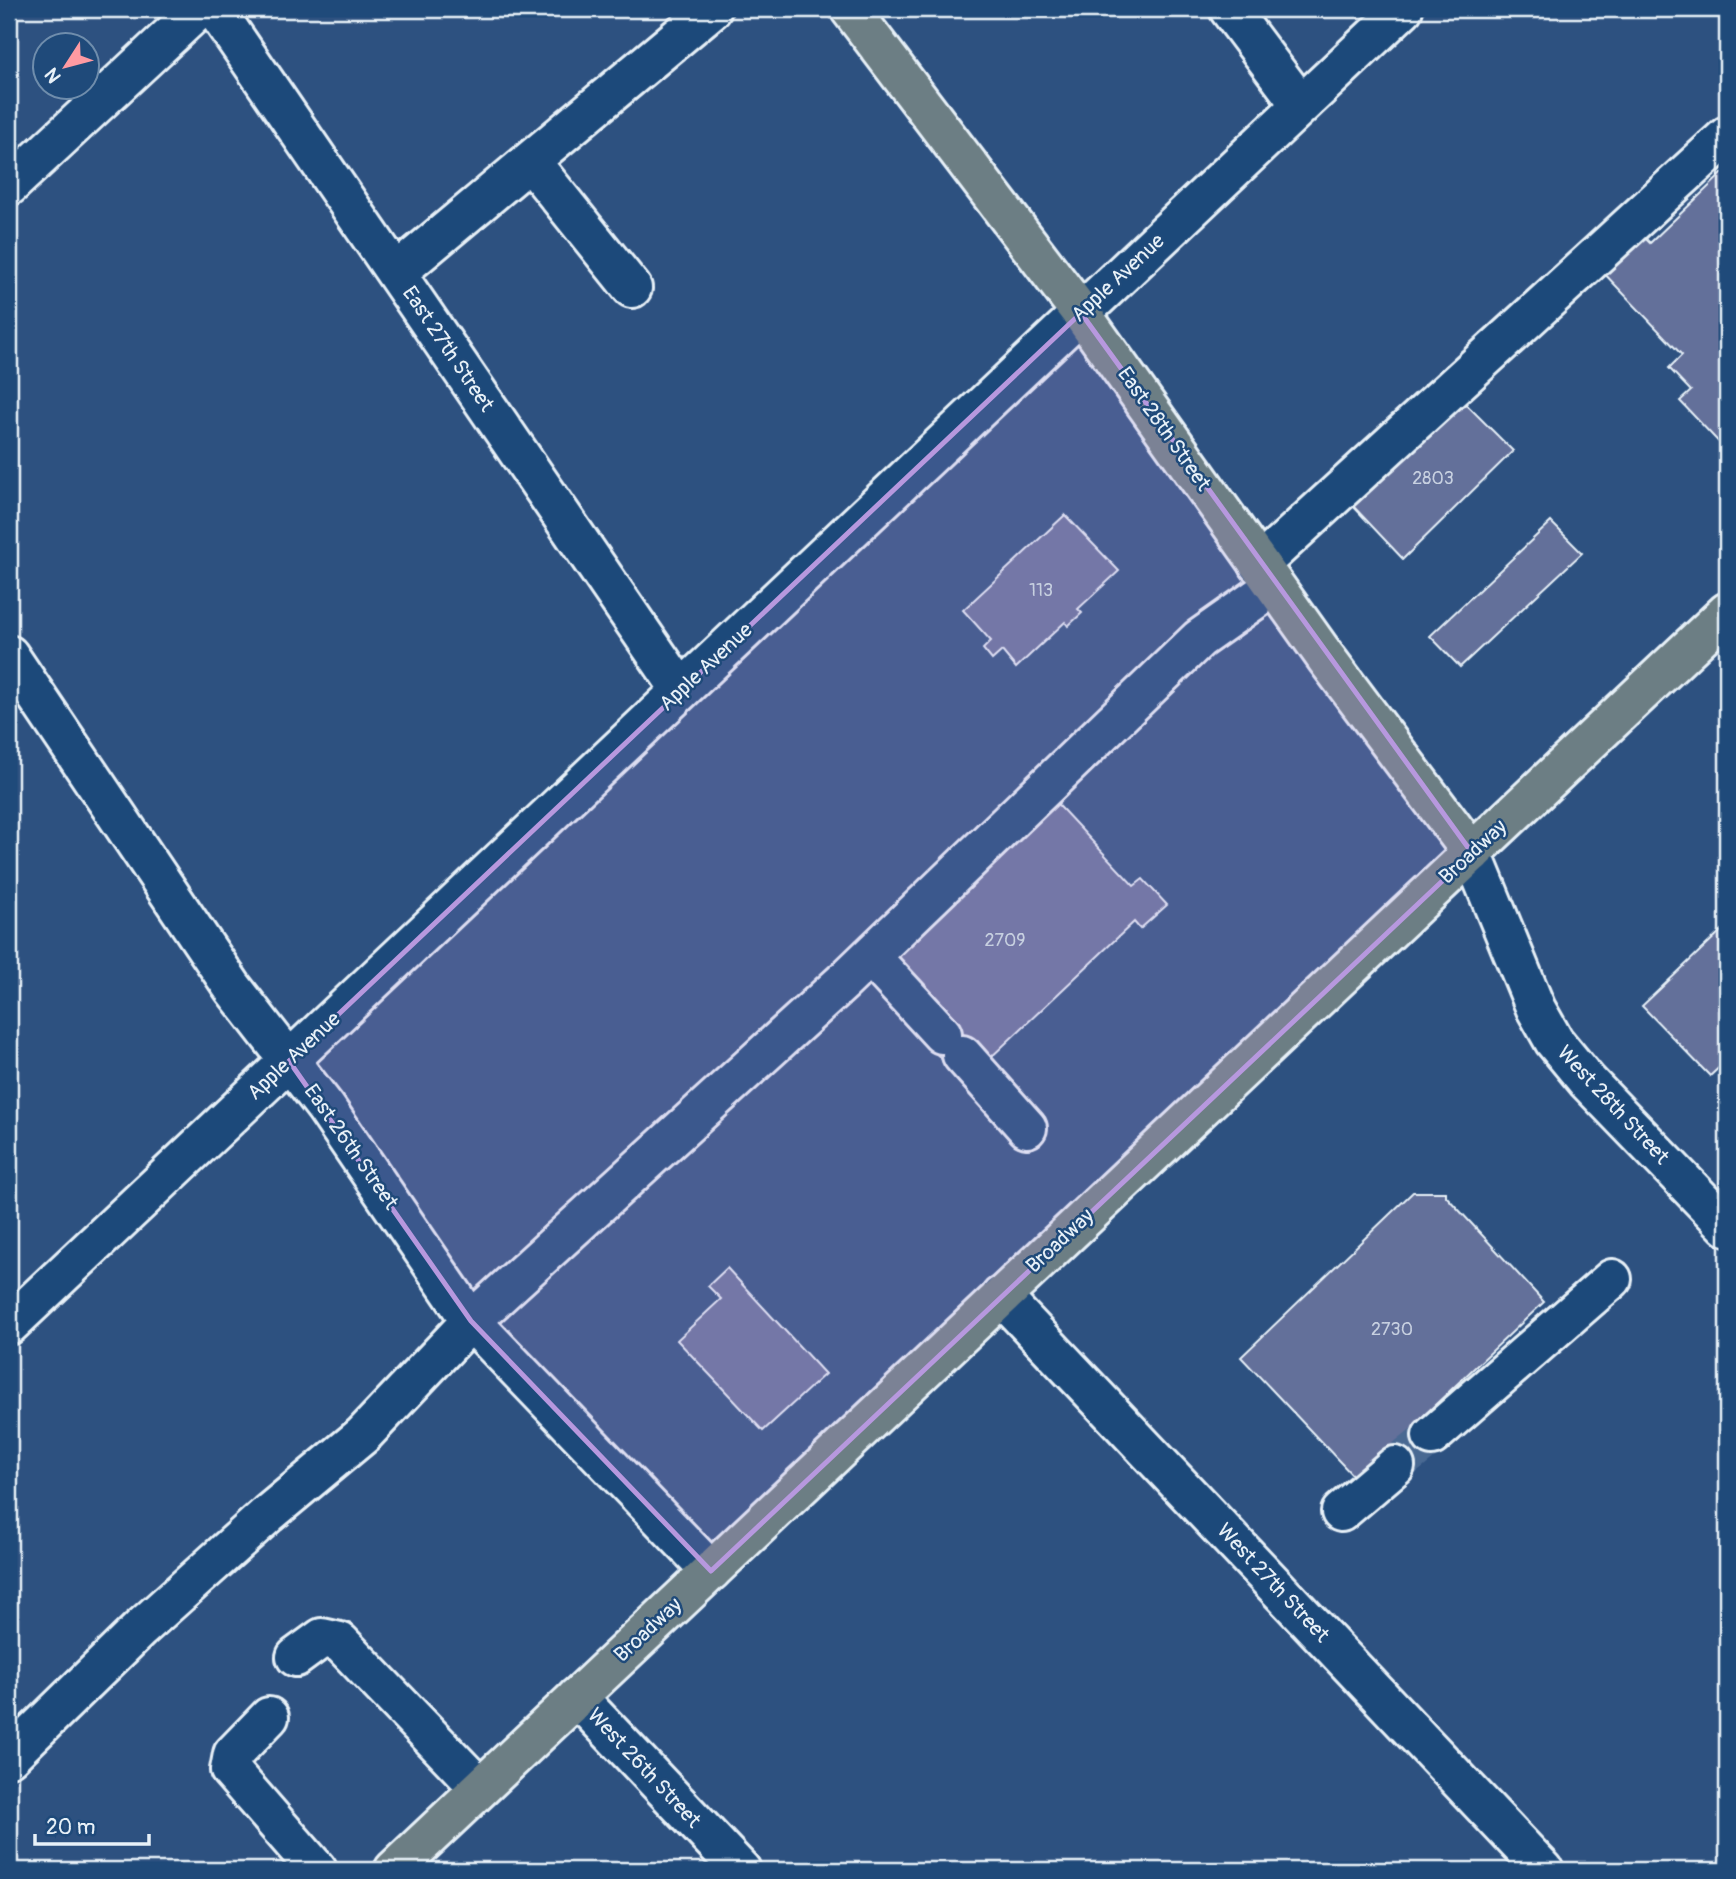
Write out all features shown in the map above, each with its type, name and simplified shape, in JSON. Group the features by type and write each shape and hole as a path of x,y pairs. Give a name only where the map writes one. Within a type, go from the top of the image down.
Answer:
{"main road":[{"name":"East 28th Street","path":"850,9 1081,313 1267,575 1472,853"},
{"name":"Broadway","path":"394,1870 1727,612"}],"street":[{"path":"9,186 199,9"},
{"name":"East 27th Street","path":"215,9 681,690"},
{"path":"396,273 712,9"},
{"path":"1229,9 1301,105"},
{"name":"Apple Avenue","path":"9,1325 1403,9"},
{"path":"9,1757 140,1629 268,1514 363,1434 471,1321 870,956 1727,136"},
{"path":"530,161 632,288"},
{"name":"East 26th Street","path":"9,655 233,988 326,1108 471,1321 711,1571"},
{"name":"West 28th Street","path":"1472,853 1536,1009 1554,1041 1587,1081 1727,1226"},
{"path":"870,956 1027,1128"},
{"path":"1432,1436 1612,1279"},
{"name":"West 27th Street","path":"1001,1296 1544,1870"},
{"path":"1341,1512 1395,1466"},
{"path":"296,1657 322,1637 340,1642 480,1788"},
{"name":"West 26th Street","path":"577,1697 741,1870"},
{"path":"269,1717 233,1754 230,1770 317,1870"}],"highlighted area":[{"path":"1081,313 1472,853 711,1571 471,1321 289,1061"}],"building":[{"path":"1727,169 1727,451 1680,401 1691,391 1669,368 1682,355 1599,268 1638,231 1650,243"},
{"path":"1464,402 1513,451 1403,559 1352,505"},
{"path":"1065,515 1119,571 1078,609 1082,613 1068,626 1065,622 1016,668 1002,651 992,660 983,649 991,641 963,610"},
{"path":"1551,522 1582,553 1460,667 1430,636"},
{"path":"1049,795 1134,886 1143,879 1167,905 1140,929 1134,922 987,1061 949,1067 929,1046 882,951"},
{"path":"1722,930 1727,936 1727,1060 1710,1076 1642,1006"},
{"path":"1413,1192 1446,1192 1446,1196 1544,1302 1419,1420 1440,1445 1406,1478 1356,1479 1241,1357"},
{"path":"727,1268 825,1374 763,1431 677,1340 721,1299 708,1286"}],"tunnel":[{"path":"1395,1466 1432,1436"}]}
